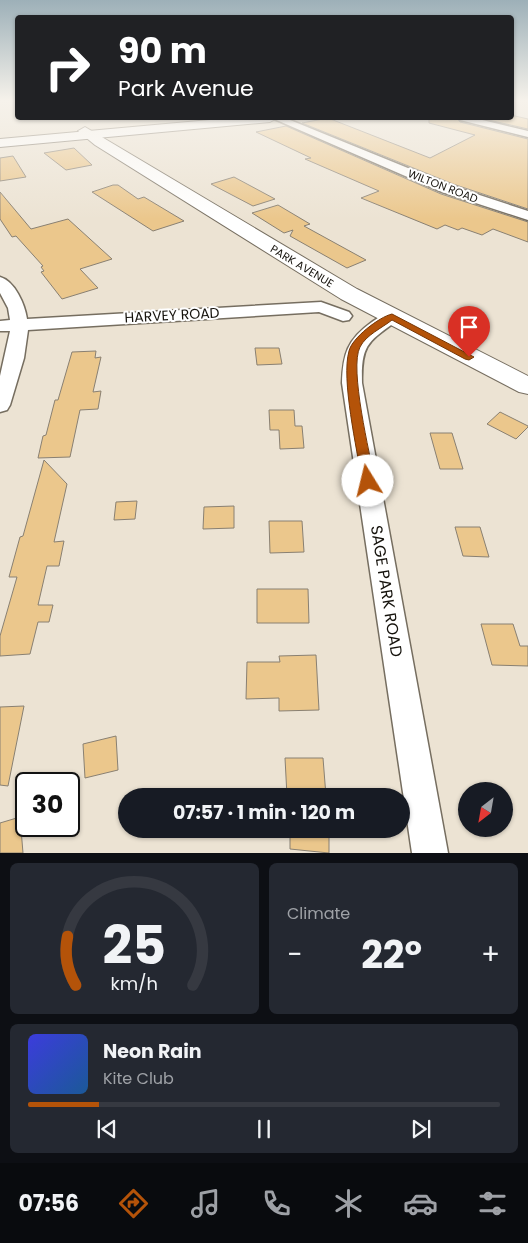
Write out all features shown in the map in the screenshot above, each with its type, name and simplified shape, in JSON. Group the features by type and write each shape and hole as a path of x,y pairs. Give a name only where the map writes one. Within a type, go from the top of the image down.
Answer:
{"main road":[{"path":"0,143 28,140"},
{"name":"PARK AVENUE","path":"98,140 308,270 392,316 528,386"}],"street":[{"name":"WILTON ROAD","path":"329,140 447,189 528,216"},
{"path":"0,282 16,307 9,325 16,360 0,405"},
{"name":"HARVEY ROAD","path":"9,325 321,307 343,316"},
{"name":"SAGE PARK ROAD","path":"392,316 362,337 354,348 352,383 430,853"}],"building":[{"path":"273,140 317,140 441,194 528,222 528,242 493,229 482,235 462,228 458,230 445,225 437,229 361,198 379,191 305,159 311,158"},
{"path":"344,140 384,140 430,158 466,140 528,140 528,209 453,184"},
{"path":"74,148 92,165 66,170 44,153"},
{"path":"13,156 26,177 0,181 0,158"},
{"path":"234,177 275,199 253,206 211,184"},
{"path":"118,185 138,199 144,197 184,221 153,231 92,192"},
{"path":"0,192 31,229 68,219 112,259 80,269 98,288 62,299 41,272 44,271 41,267 43,266 16,236 12,237 0,219"},
{"path":"278,205 310,224 304,226 366,260 347,268 290,236 293,230 284,233 252,213"},
{"path":"255,348 279,348 282,364 257,365"},
{"path":"96,351 95,358 101,357 93,392 101,391 98,409 80,410 70,457 38,458 43,436 46,435 55,400 58,400 72,352"},
{"path":"269,410 294,410 295,426 302,426 304,448 280,449 279,430 270,430"},
{"path":"500,412 528,427 516,439 487,424"},
{"path":"430,433 452,433 463,469 440,469"},
{"path":"44,460 67,484 54,542 64,541 59,566 47,566 38,605 53,605 49,622 38,622 30,654 0,656 0,636 17,577 9,577 20,537 23,536"},
{"path":"137,501 135,519 114,520 116,502"},
{"path":"234,506 234,528 203,529 204,507"},
{"path":"269,521 302,521 304,552 270,553"},
{"path":"455,527 480,527 489,557 463,556"},
{"path":"257,589 308,589 309,623 257,623"},
{"path":"481,624 513,624 520,646 528,646 528,666 492,665"},
{"path":"316,655 319,710 279,711 279,698 246,699 247,662 280,662 279,656"},
{"path":"24,706 8,786 0,785 0,707"},
{"path":"116,736 118,770 85,778 83,744"},
{"path":"285,758 323,758 325,788 287,788"},
{"path":"15,818 15,837 22,837 23,853 0,853 0,823"},
{"path":"290,838 329,838 329,853 290,849"}],"route":[{"path":"368,481 352,383 354,348 362,337 392,316 469,357"}]}
